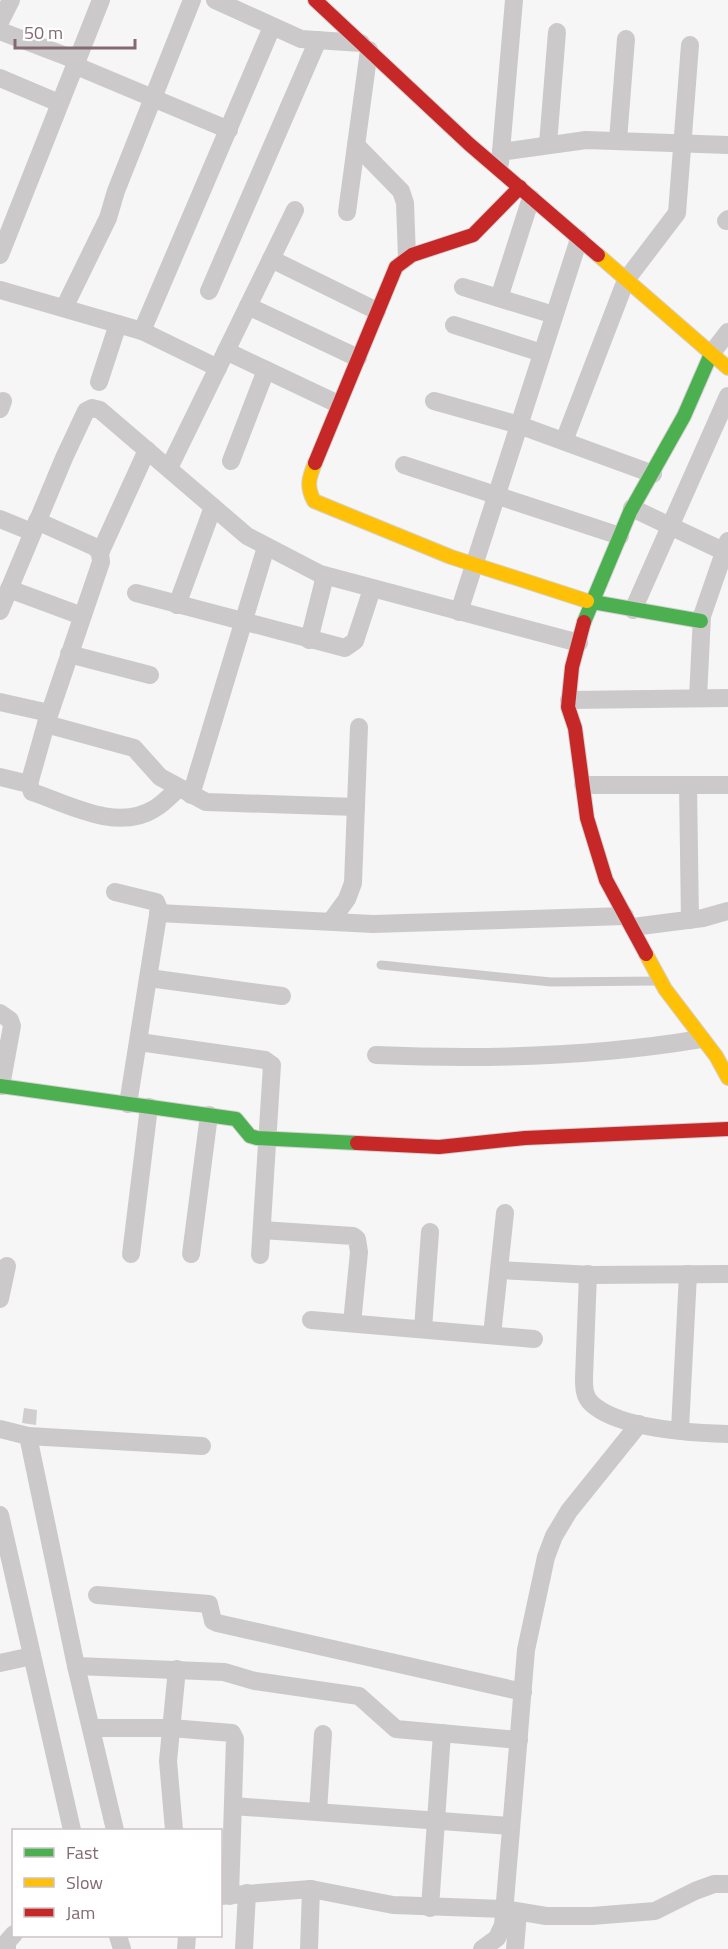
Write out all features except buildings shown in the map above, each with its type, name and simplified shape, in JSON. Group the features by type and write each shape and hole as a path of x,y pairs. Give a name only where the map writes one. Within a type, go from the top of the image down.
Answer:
{"street":[{"path":"0,22 11,0"},
{"path":"0,255 101,0"},
{"path":"64,308 108,219 153,96 192,0"},
{"path":"215,0 301,39 365,46"},
{"path":"315,0 365,46 500,161 526,193 728,368"},
{"path":"500,161 514,0"},
{"path":"142,331 272,27"},
{"path":"0,32 75,62 228,130"},
{"path":"548,144 557,32"},
{"path":"618,140 626,39"},
{"path":"209,291 318,40"},
{"path":"564,441 626,280 677,213 685,144 690,45"},
{"path":"347,212 365,46"},
{"path":"0,78 59,103"},
{"path":"500,161 548,144 618,140 728,145"},
{"path":"356,145 401,191 405,203 407,257"},
{"path":"526,193 473,235 407,257 396,267 308,480 309,492 314,501 404,541 474,565 594,603 702,621"},
{"path":"499,298 526,193"},
{"path":"169,468 295,210"},
{"path":"459,612 579,239"},
{"path":"271,259 377,311"},
{"path":"464,287 554,315"},
{"path":"0,290 142,331 218,368"},
{"path":"248,306 358,358"},
{"path":"99,382 118,324"},
{"path":"454,325 542,353"},
{"path":"726,336 711,354 684,416 632,508 603,573 594,603 584,623 572,667 569,700 587,818 606,880 660,981 701,1039 716,1056 728,1078"},
{"path":"226,351 338,404"},
{"path":"231,461 266,370"},
{"path":"633,609 728,396"},
{"path":"434,401 519,424 653,474"},
{"path":"0,611 63,458 89,409 100,410 247,536 325,576 579,643"},
{"path":"147,450 100,553 100,562 47,719 29,784 32,792 114,818 143,814 185,791 266,547"},
{"path":"404,465 620,536"},
{"path":"177,605 213,507"},
{"path":"632,508 669,526 725,546 702,621 698,698"},
{"path":"0,519 34,526 95,547 100,553"},
{"path":"309,640 325,576"},
{"path":"9,589 82,616"},
{"path":"136,593 242,623 345,648 352,646 372,589"},
{"path":"69,654 150,675"},
{"path":"569,700 728,698"},
{"path":"0,702 134,748 155,774 206,802 356,807"},
{"path":"331,921 347,899 353,883 359,727"},
{"path":"0,777 29,784"},
{"path":"583,785 728,785"},
{"path":"688,785 690,920"},
{"path":"115,892 156,902 159,913 128,1104"},
{"path":"159,913 373,924 690,920 728,911"},
{"path":"149,978 282,996"},
{"path":"0,1013 10,1020 12,1026 0,1087 236,1119 241,1122 250,1136 439,1147 525,1138 728,1129"},
{"path":"376,1055 451,1058 575,1055 643,1049 701,1039"},
{"path":"139,1042 269,1062 273,1070 260,1255"},
{"path":"131,1254 149,1107"},
{"path":"191,1254 209,1115"},
{"path":"492,1335 505,1213"},
{"path":"262,1230 353,1236 357,1239 359,1252 352,1323"},
{"path":"423,1329 430,1232"},
{"path":"0,1299 7,1266"},
{"path":"499,1270 588,1275 728,1274"},
{"path":"680,1429 688,1274"},
{"path":"588,1275 585,1394 590,1403 608,1414 639,1424 728,1434"},
{"path":"311,1320 534,1339"},
{"path":"515,1949 511,1911 511,1826 526,1650 546,1557 554,1536 569,1511 639,1424"},
{"path":"0,1429 28,1436 202,1446"},
{"path":"28,1436 76,1666 115,1829"},
{"path":"0,1515 72,1829"},
{"path":"97,1595 209,1604 213,1621 217,1623 523,1692"},
{"path":"0,1663 32,1656"},
{"path":"76,1666 224,1672 255,1681 359,1696 396,1729 519,1740"},
{"path":"174,1829 168,1761 177,1669"},
{"path":"91,1728 171,1728 232,1733 235,1739 232,1895 244,1949"},
{"path":"430,1908 442,1733"},
{"path":"318,1812 323,1734"},
{"path":"233,1806 511,1826"},
{"path":"232,1895 311,1889 393,1905 569,1916 655,1911 695,1891 714,1884 728,1884"},
{"path":"309,1949 311,1889"},
{"path":"482,1949 497,1938 511,1911"}],"lane":[{"path":"381,965 552,982 660,981"}],"traffic: fast":[{"path":"584,622 630,512 684,416 711,354"},
{"path":"587,601 701,621"},
{"path":"0,1086 236,1119 250,1136 257,1138 357,1143"}],"traffic: slow":[{"path":"598,255 728,368"},
{"path":"315,463 309,482 314,501 451,557 587,601"},
{"path":"646,954 665,989 716,1056 728,1078"}],"traffic: jam":[{"path":"315,0 469,144 598,255"},
{"path":"315,463 396,267 412,255 473,235 520,187"},
{"path":"584,622 572,667 568,707 575,728 587,818 606,880 646,954"},
{"path":"357,1143 439,1147 525,1138 728,1129"}]}
